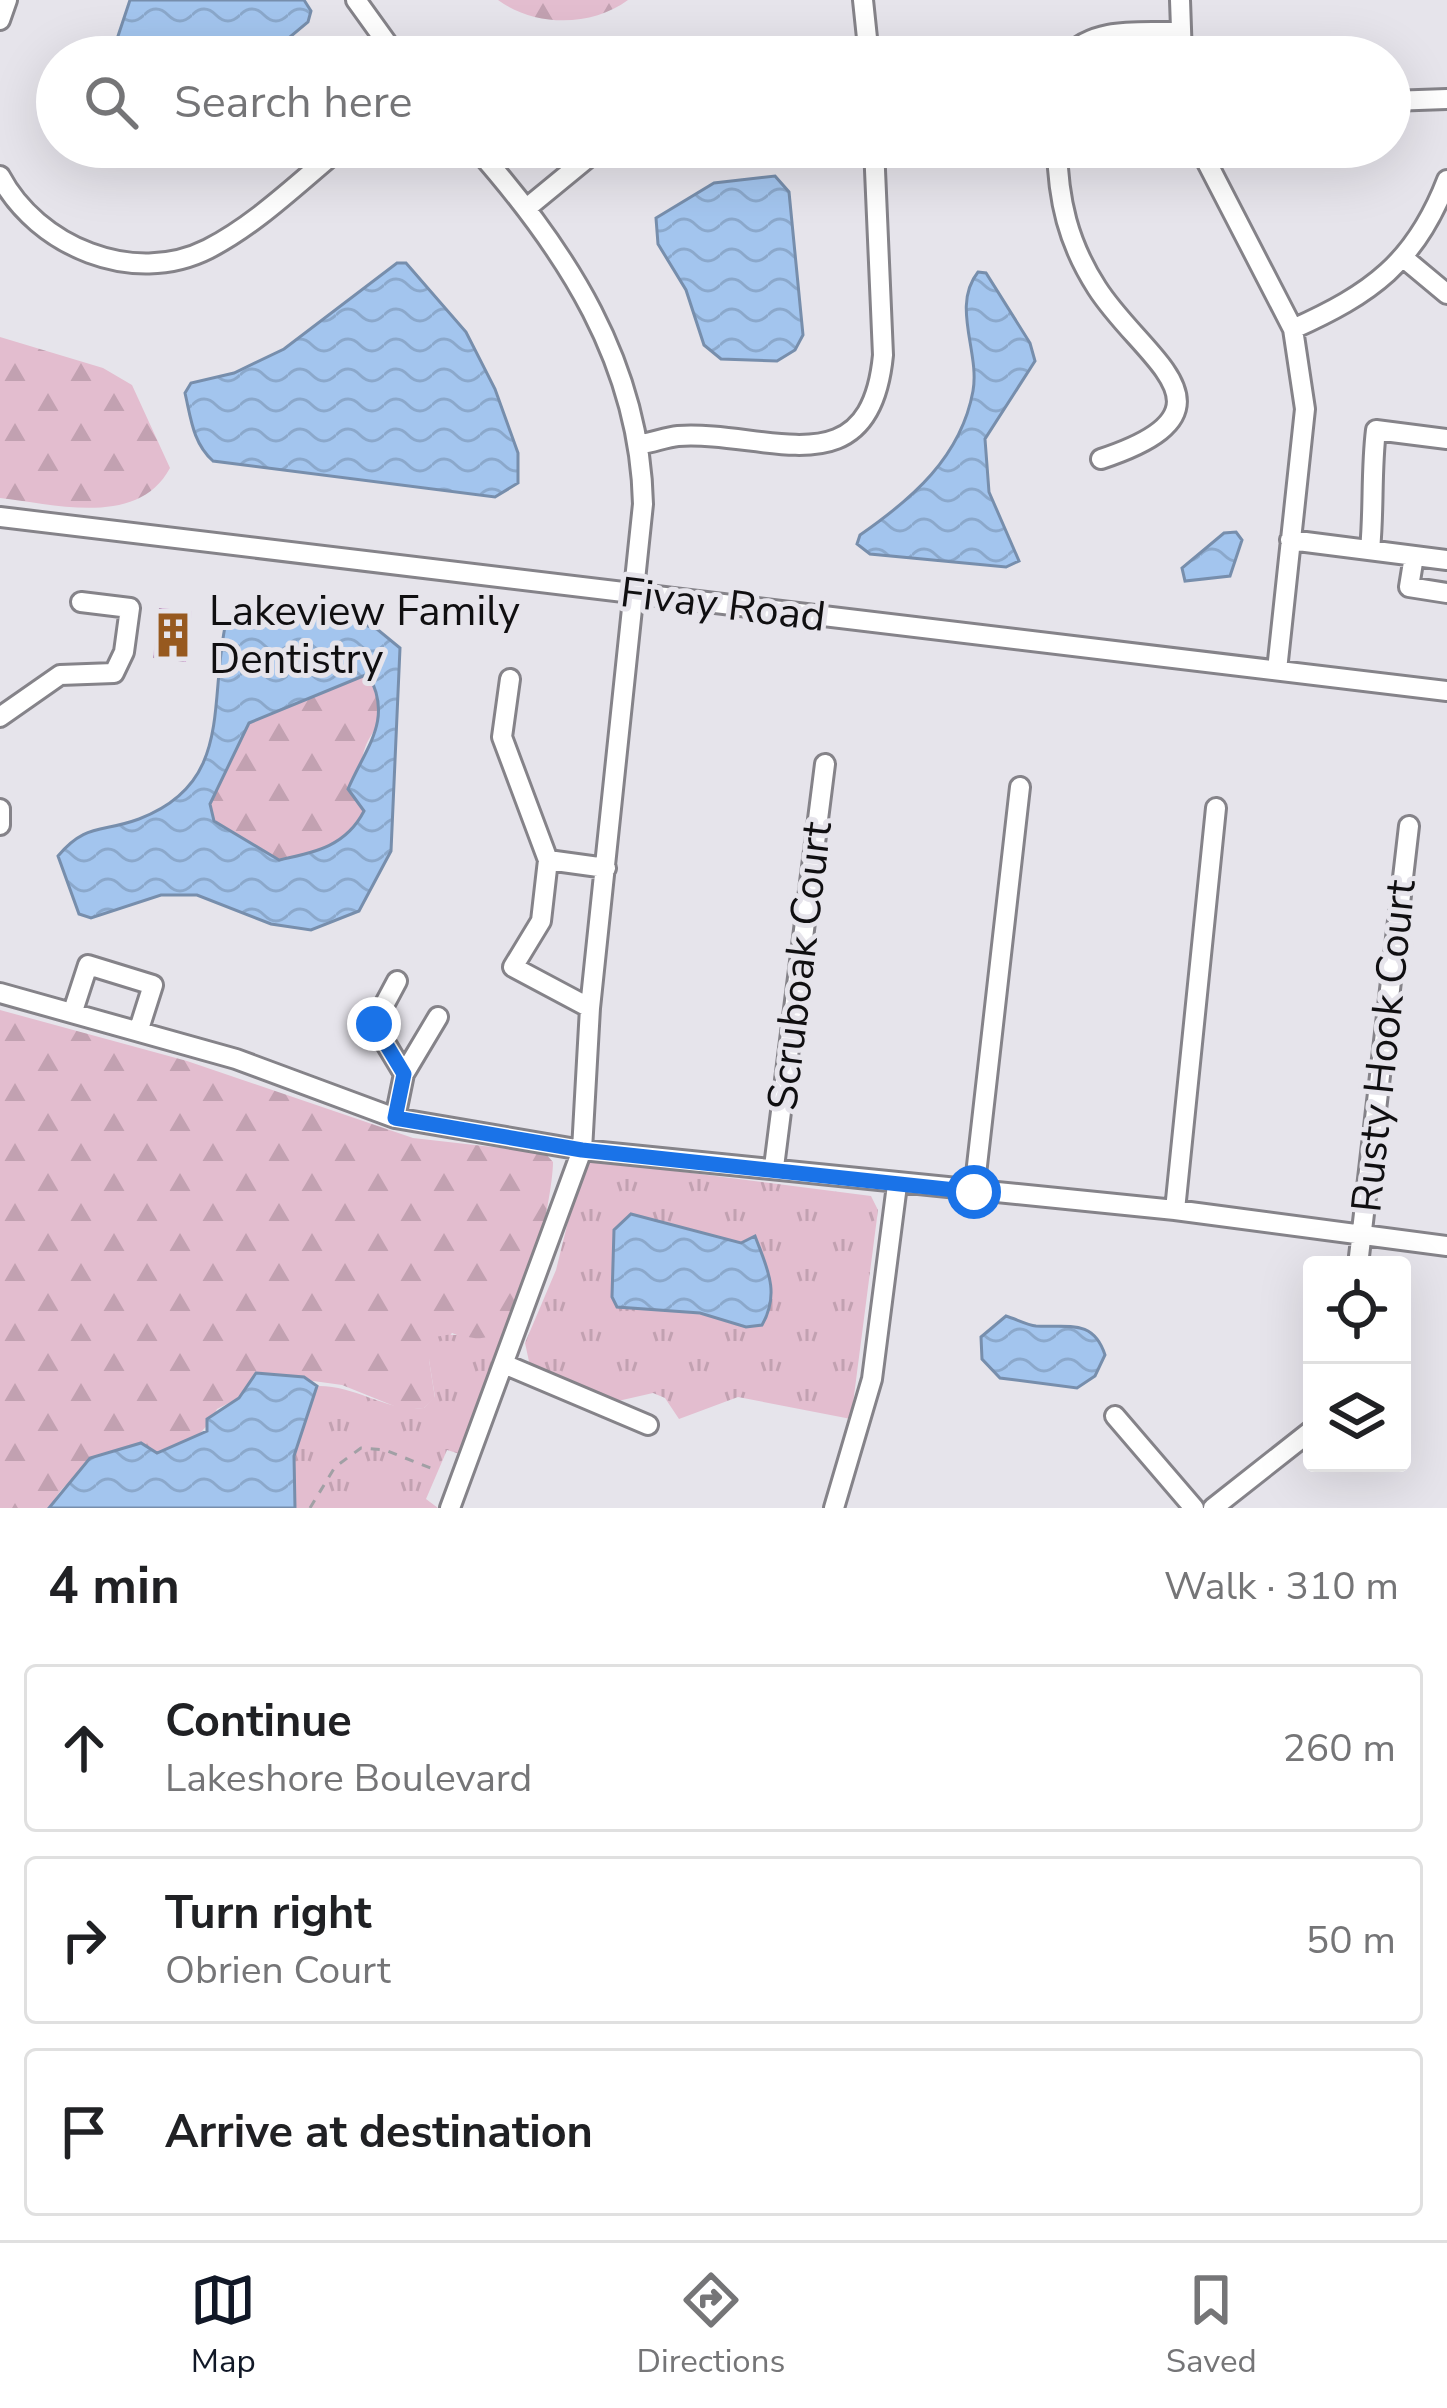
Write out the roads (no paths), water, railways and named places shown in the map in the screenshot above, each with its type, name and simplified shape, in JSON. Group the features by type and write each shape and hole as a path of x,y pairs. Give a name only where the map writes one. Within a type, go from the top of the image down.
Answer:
{"street":[{"path":"0,20 7,0"},
{"path":"356,0 382,36"},
{"path":"863,0 867,36"},
{"path":"1179,36 1180,0"},
{"path":"1098,36 1179,32"},
{"path":"1411,100 1447,99"},
{"path":"0,176 36,223 67,246 104,258 153,263 202,253 237,233 316,168"},
{"path":"450,1508 582,1150 590,1008 636,595 642,444 604,332 528,207 494,168"},
{"path":"528,207 575,168"},
{"path":"642,444 679,436 820,447 868,413 880,388 884,355 875,168"},
{"path":"1057,168 1058,194 1072,245 1100,293 1170,372 1175,396 1170,423 1150,442 1101,459"},
{"path":"1210,168 1293,329 1305,409 1276,670"},
{"path":"1293,329 1354,302 1405,259 1447,180"},
{"path":"1405,259 1447,294"},
{"path":"1370,550 1374,513 1368,492 1376,430 1447,439"},
{"name":"Fivay Road","path":"0,517 1447,691"},
{"path":"1290,540 1447,560"},
{"path":"1414,556 1409,587 1447,593"},
{"path":"0,717 60,675 113,673 124,652 130,608 81,602"},
{"path":"510,679 502,737 548,860 541,921 513,967 590,1008"},
{"name":"Scruboak Court","path":"775,1167 824,764"},
{"path":"974,1192 1021,787"},
{"path":"1175,1210 1216,808"},
{"path":"0,809 0,825"},
{"name":"Rusty Hook Court","path":"1359,1256 1408,826"},
{"path":"548,860 606,868"},
{"path":"73,1011 88,965 153,985 139,1029"},
{"path":"397,981 374,1024 404,1074"},
{"path":"0,993 139,1029 395,1118 582,1150 1175,1210 1447,1246"},
{"path":"395,1118 404,1074 438,1017"},
{"path":"834,1508 872,1379 898,1185"},
{"path":"504,1364 648,1425"},
{"path":"1115,1416 1194,1508"},
{"path":"1214,1508 1303,1437"}],"water":[{"path":"130,0 304,0 311,11 308,22 291,36 118,36"},
{"path":"775,176 789,192 803,335 795,350 777,361 721,359 704,345 686,290 658,244 656,218 714,183"},
{"path":"397,263 406,263 466,332 495,389 518,453 518,483 495,497 213,461 191,421 185,393 191,383 234,373 284,349"},
{"path":"978,272 986,273 1030,343 1035,361 985,439 989,492 1019,561 1006,567 870,554 857,544 860,535 932,474 967,415 974,376 967,299"},
{"path":"1236,532 1242,540 1230,576 1185,581 1182,568 1224,533"},
{"path":"327,612 377,629 400,648 391,851 359,911 311,930 271,924 197,895 161,895 91,918 79,914 58,856 86,833 139,819 169,804 190,784 204,762 211,737 226,622","holes":["368,674 378,719 348,789 364,811 339,840 279,860 214,821 210,804 249,723"]},
{"path":"631,1214 741,1243 755,1236 771,1290 762,1325 746,1327 700,1313 617,1307 612,1297 614,1230"},
{"path":"1006,1316 1094,1335 1105,1355 1095,1376 1077,1388 1000,1378 982,1359 981,1337"},
{"path":"256,1373 304,1377 317,1386 294,1456 295,1508 49,1508 90,1458 141,1443 157,1453 207,1431 207,1419 239,1398"}],"place":[{"name":"Lakeview Family Dentistry","path":"173,635"}]}
